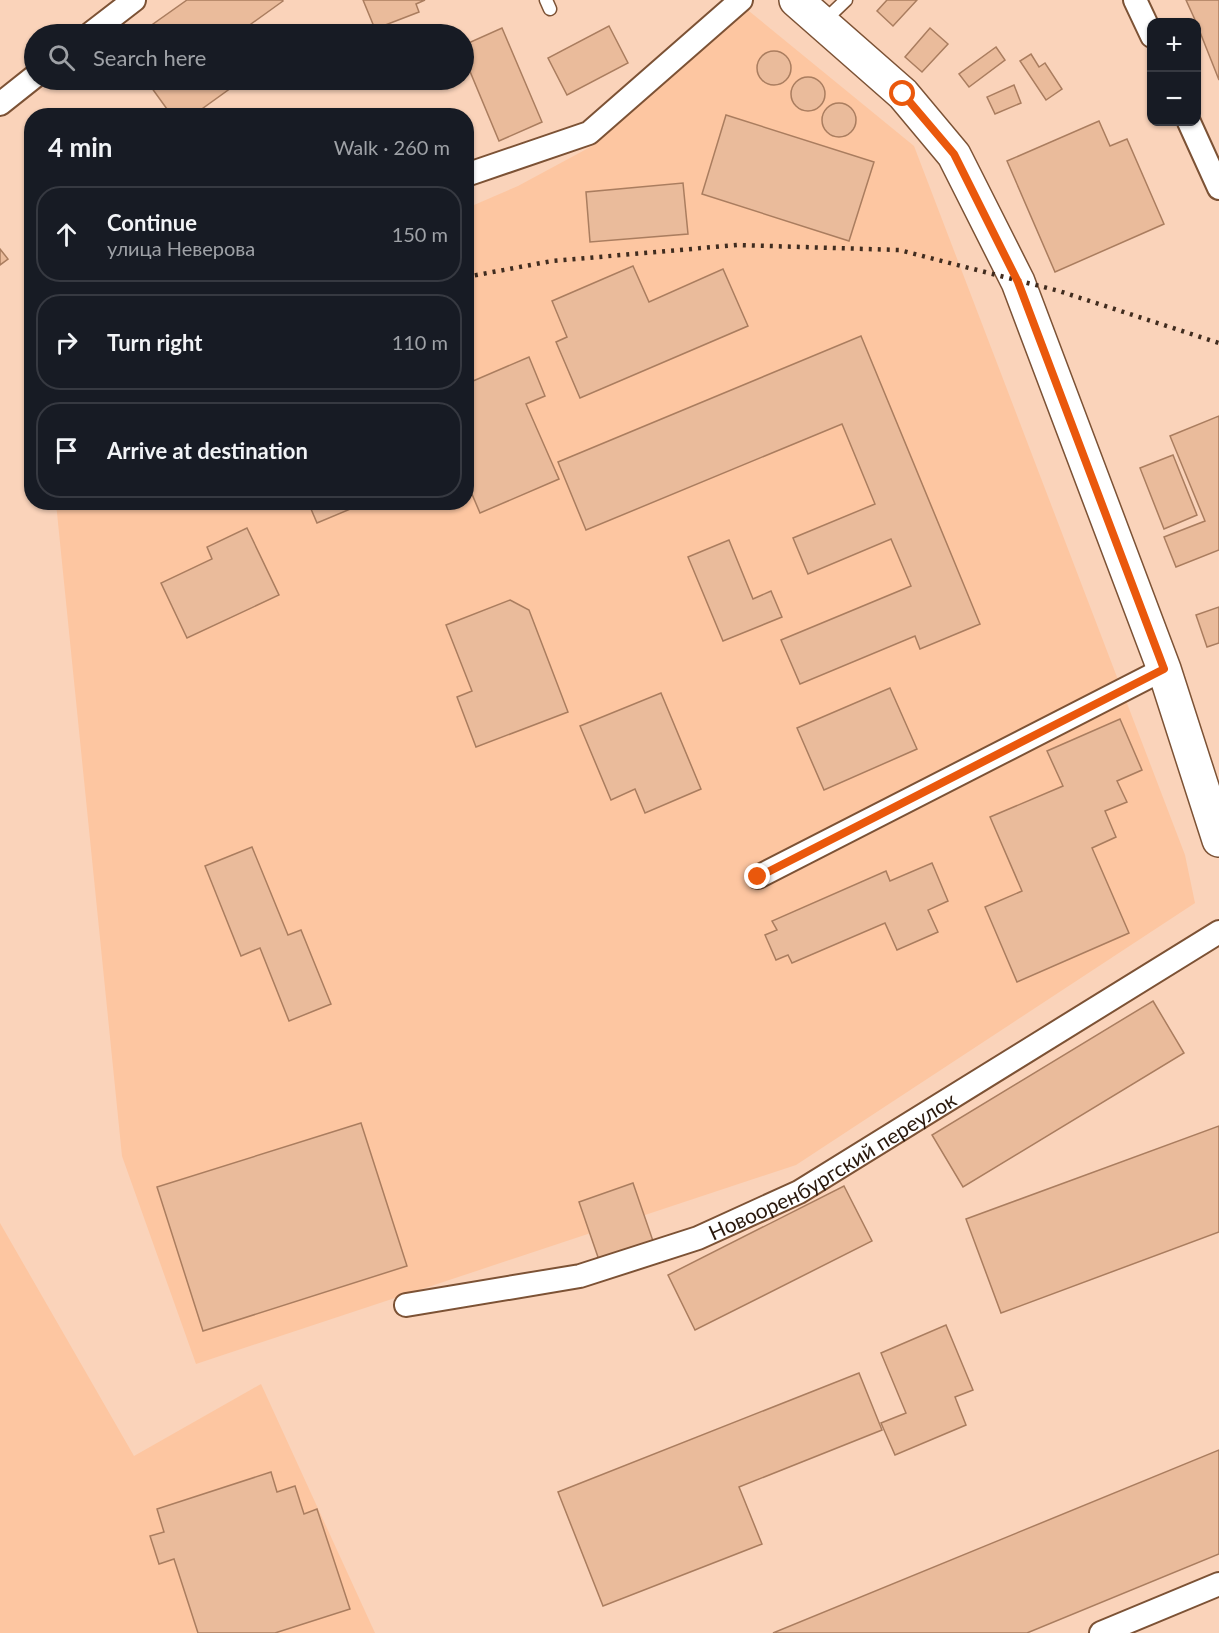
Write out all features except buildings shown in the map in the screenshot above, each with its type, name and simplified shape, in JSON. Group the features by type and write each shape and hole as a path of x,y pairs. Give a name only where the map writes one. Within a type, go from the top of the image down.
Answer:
{"street":[{"path":"103,24 134,0"},
{"path":"474,172 589,133 741,0"},
{"path":"796,0 835,11 954,154 1018,282 1164,669 1219,840"},
{"path":"1135,0 1147,25"},
{"path":"0,104 24,85"},
{"path":"1191,126 1219,188"},
{"path":"758,877 1164,669"},
{"name":"Новооренбургский переулок","path":"406,1305 580,1276 698,1238 739,1220 799,1192 1219,932"},
{"path":"1101,1633 1219,1584"}],"shaded area":[{"path":"744,7 914,146 1185,855 1195,903 796,1165 196,1364 122,1156 57,510 474,510 474,205 518,186 594,145"},
{"path":"0,1223 134,1456 261,1384 375,1633 0,1633"}],"railway":[{"path":"474,276 552,261 737,245 899,250 1059,291 1219,343"}],"route":[{"path":"758,877 1164,669 1018,282 954,154 903,94"}]}
